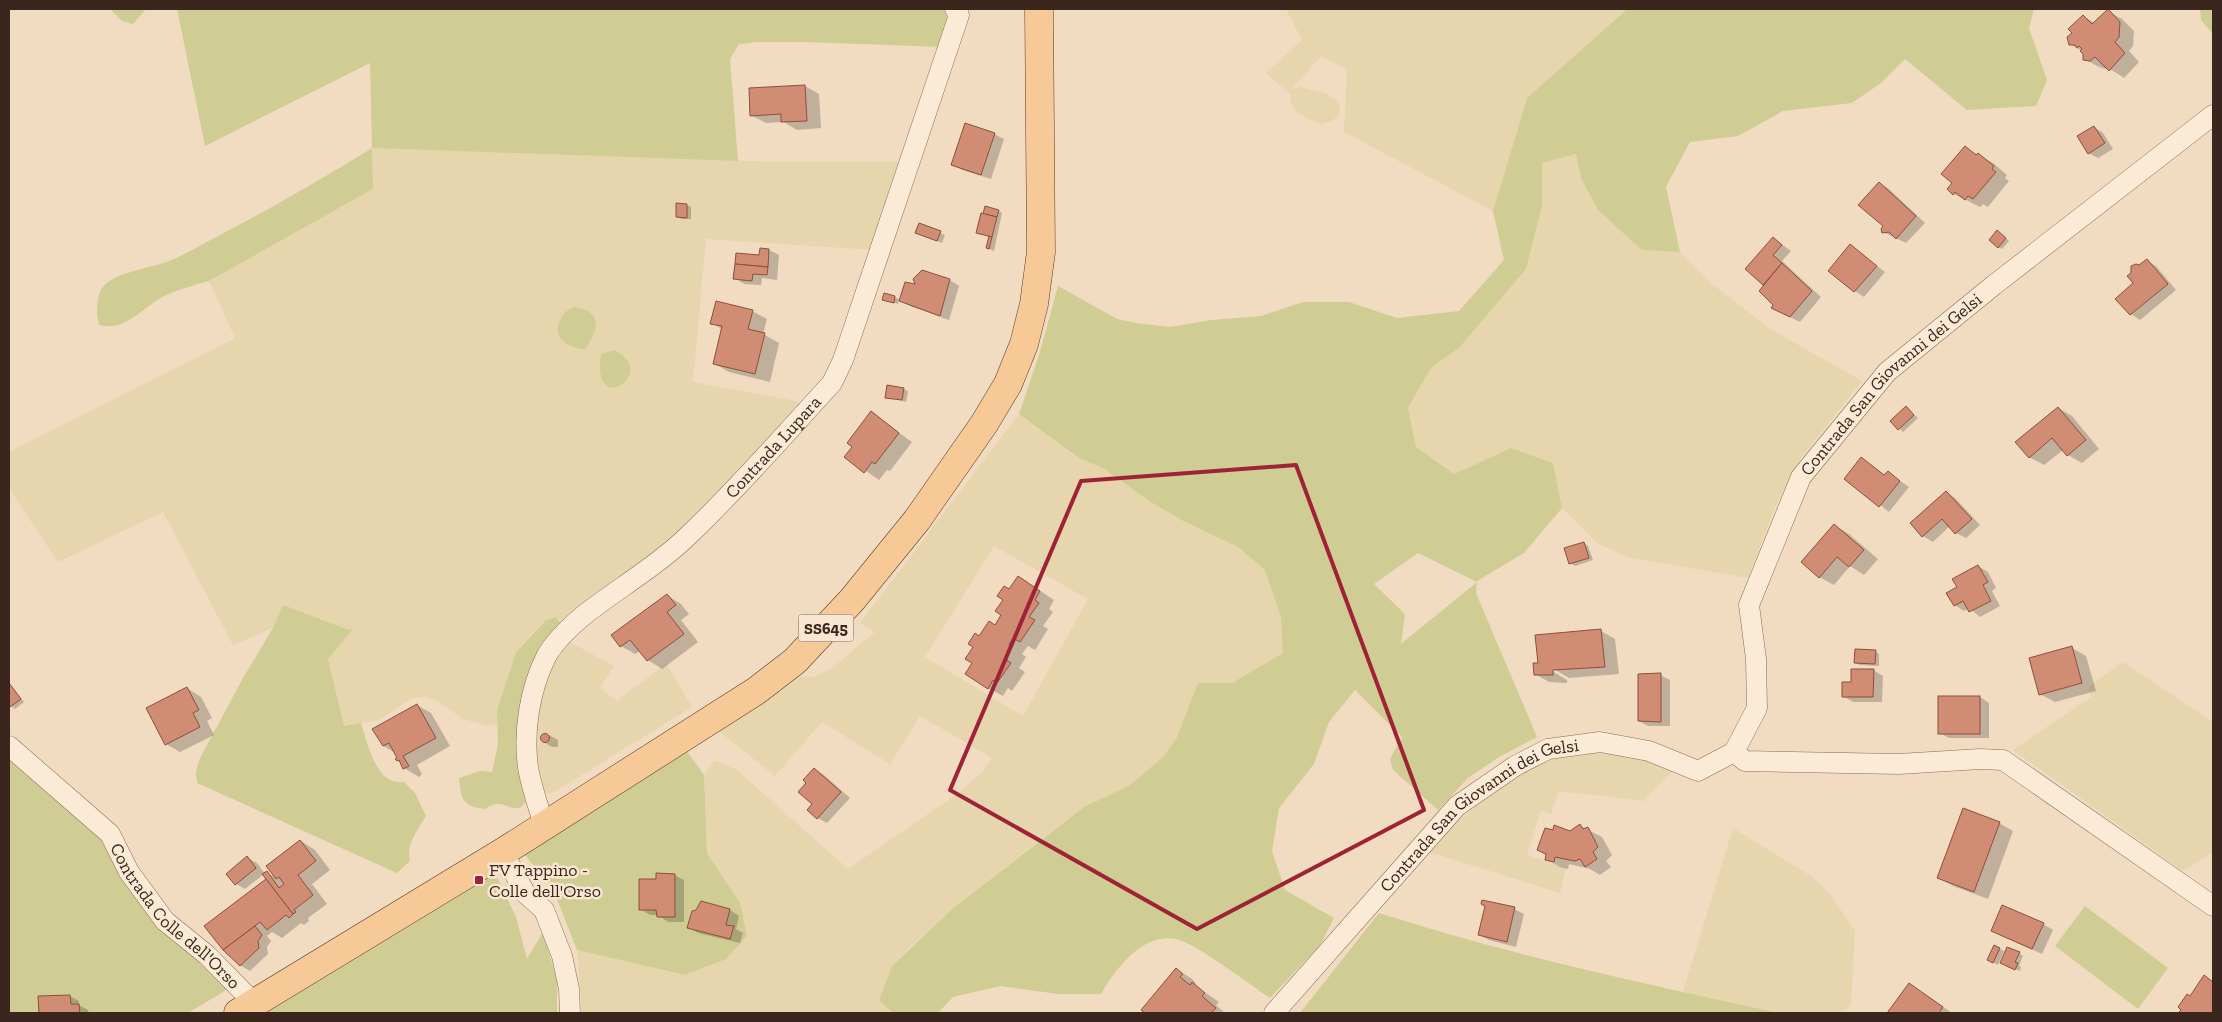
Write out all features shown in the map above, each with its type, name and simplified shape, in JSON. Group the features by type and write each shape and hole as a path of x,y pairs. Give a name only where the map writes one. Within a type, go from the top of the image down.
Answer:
{"main road":[{"name":"SS645","path":"246,1008 503,852 756,691 795,661 852,600 917,520 984,424 1008,384 1024,344 1034,304 1040,252 1039,9"}],"street":[{"name":"Contrada Lupara","path":"544,826 528,767 527,740 529,712 536,681 546,655 562,635 583,616 646,570 691,533 832,383 843,360 959,11"},
{"name":"Contrada San Giovanni dei Gelsi","path":"1274,1013 1457,806 1516,766 1548,750 1600,742 1649,751 1698,772 1734,752 1757,708 1756,659 1749,605 1801,477 1887,372 1994,285 2213,115"},
{"name":"Contrada Colle dell'Orso","path":"9,746 110,834 129,872 165,921 207,955 246,1008"},
{"path":"1734,752 1745,761 1899,764 1980,759 2003,760 2213,906"},
{"path":"503,852 526,893 544,910 562,956 569,989 570,1013"}],"highlighted area":[{"path":"1296,465 1424,810 1197,929 950,790 1081,481"}],"shaded area":[{"path":"110,9 146,9 133,24 122,21"},
{"path":"177,9 944,9 948,20 943,47 805,42 739,44 730,59 738,161 372,148 370,63 205,146"},
{"path":"1286,9 1626,9 1527,98 1493,211 1344,132 1347,70 1321,56 1292,89 1301,87 1325,93 1339,102 1340,114 1332,121 1321,124 1297,112 1290,102 1291,95 1266,73 1302,40"},
{"path":"1627,9 2034,9 2029,28 2047,80 2036,106 1967,110 1905,59 1881,83 1852,103 1783,111 1738,136 1690,142 1666,187 1680,252 1642,250 1598,210 1581,178 1576,154 1542,163 1542,206 1526,269 1459,348 1431,368 1408,408 1416,447 1454,474 1511,448 1553,463 1562,508 1524,553 1477,581 1477,582 1476,593 1537,737 1499,757 1468,778 1438,810 1393,770 1390,759 1402,737 1355,690 1329,722 1314,764 1279,808 1272,851 1285,890 1334,918 1320,945 1270,998 1196,948 1176,939 1164,938 1152,941 1131,954 1114,974 1101,994 1059,994 1000,986 953,997 938,1013 893,1013 879,1000 892,966 953,908 1084,807 1130,785 1164,756 1177,737 1198,683 1232,683 1283,653 1281,617 1265,570 1238,547 1185,522 1149,501 1103,468 1080,459 1019,414 1039,355 1058,286 1117,319 1170,327 1211,320 1261,316 1303,302 1349,302 1397,318 1459,311 1504,260 1493,211 1527,98","holes":["1418,553 1477,582 1401,644 1405,614 1374,584"]},
{"path":"2200,9 2213,9 2213,34 2201,20"},
{"path":"372,148 738,161 905,162 875,250 706,239 693,382 791,400 802,404 681,532 561,625 556,617 546,620 533,632 516,652 497,709 497,726 463,719 438,701 424,697 412,698 379,720 344,726 328,659 353,629 349,630 283,606 273,628 233,645 163,512 58,562 9,488 9,452 235,338 209,281 373,189"},
{"path":"372,148 373,189 209,281 164,296 126,322 109,326 99,325 97,316 98,301 102,288 107,283 124,274 162,264 188,252 278,204"},
{"path":"1576,154 1581,178 1642,250 1680,252 1712,284 1772,330 1862,381 1801,458 1776,505 1748,578 1631,558 1598,544 1562,508 1553,463 1511,448 1454,474 1416,447 1408,408 1431,368 1459,348 1526,269 1542,206 1542,163"},
{"path":"574,307 590,313 596,322 593,335 585,349 567,344 558,333 561,318 565,312"},
{"path":"614,350 626,359 630,369 628,379 621,385 613,387 605,384 600,373 601,354"},
{"path":"1019,414 1079,459 1103,468 1149,501 1185,522 1238,547 1265,570 1281,617 1283,653 1232,683 1198,683 1177,737 1164,756 1130,785 1084,807 1032,846 953,908 909,948 892,966 879,1000 893,1013 582,1013 577,950 685,975 740,903 707,853 704,775 714,760 737,770 848,869 957,794 980,774 992,758 920,716 890,764 822,722 775,776 720,732 780,684 795,676 813,677 831,669 875,632 860,623","holes":["994,546 1088,599 1023,716 925,657"]},
{"path":"283,605 349,630 354,628 328,659 344,726 361,723 370,752 380,771 394,781 404,782 415,793 426,816 411,844 409,850 410,861 397,873 197,783 196,772 200,758 243,678 273,628"},
{"path":"556,617 561,625 537,655 527,679 524,713 524,751 527,801 520,808 495,804 485,809 467,804 462,796 459,778 480,771 492,772 498,744 497,710 516,652 546,620"},
{"path":"564,639 614,666 600,688 617,701 666,664 692,707 551,794 546,793 540,784 536,766 536,727 545,678"},
{"path":"2123,662 2213,722 2213,852 2183,871 2013,750 2091,697 2089,686"},
{"path":"1585,747 1652,756 1674,770 1643,801 1559,791 1551,814 1541,810 1527,855 1566,868 1560,893 1429,852 1447,831 1485,797 1522,768"},
{"path":"686,750 704,775 707,853 740,903 747,936 726,959 685,975 577,950 553,889 525,855"},
{"path":"9,755 66,805 101,840 165,931 228,989 188,1013 9,1013"},
{"path":"1733,828 1811,876 1829,893 1855,931 1851,1005 1841,1013 1780,1013 1683,992"},
{"path":"495,873 516,917 527,959 543,932 557,980 557,1013 261,1013"},
{"path":"2085,906 2168,968 2138,1009 2055,946"},
{"path":"1379,913 1528,955 1629,980 1780,1013 1300,1013"}],"building":[{"path":"2108,9 2120,22 2119,37 2115,42 2125,53 2109,71 2095,57 2090,61 2083,60 2083,54 2080,51 2082,49 2079,46 2077,48 2075,45 2069,45 2067,37 2072,33 2068,29 2083,15 2092,24"},
{"path":"805,85 807,121 781,122 781,114 750,116 749,88"},
{"path":"965,123 995,133 981,175 951,165"},
{"path":"2094,126 2105,143 2088,154 2077,136"},
{"path":"1965,146 1976,155 1978,153 1994,166 1992,169 1996,172 1973,199 1968,196 1965,200 1955,192 1953,195 1947,189 1952,183 1941,174"},
{"path":"1879,182 1916,216 1896,239 1889,232 1882,233 1881,229 1883,226 1858,205"},
{"path":"676,203 687,204 687,218 676,217"},
{"path":"985,206 999,210 997,217 983,214"},
{"path":"981,213 997,217 992,237 976,233"},
{"path":"919,223 941,231 937,241 915,233"},
{"path":"1997,230 2006,238 1998,248 1989,240"},
{"path":"989,236 992,237 989,249 986,248"},
{"path":"1773,237 1782,245 1773,255 1782,263 1763,285 1745,269"},
{"path":"1850,244 1877,266 1854,292 1828,271"},
{"path":"760,248 769,249 768,267 735,264 736,253 759,255"},
{"path":"2147,259 2168,284 2130,315 2115,299 2133,283 2127,276 2131,273 2131,266 2139,265"},
{"path":"1782,263 1812,291 1790,317 1771,308 1773,305 1759,291"},
{"path":"735,264 768,267 767,275 753,274 752,281 733,279"},
{"path":"922,270 950,279 940,316 899,301 905,282 915,284 913,279"},
{"path":"884,293 895,296 894,303 882,300"},
{"path":"716,301 753,310 748,329 765,333 755,374 713,364 722,326 710,324"},
{"path":"887,385 904,388 902,400 885,398"},
{"path":"1906,406 1914,415 1898,430 1890,421"},
{"path":"2058,407 2086,440 2067,456 2052,438 2029,458 2015,442"},
{"path":"871,411 899,433 875,464 872,462 864,473 844,457 852,447 847,443"},
{"path":"1861,457 1884,475 1888,471 1900,481 1879,507 1844,479"},
{"path":"1946,491 1972,519 1955,534 1942,519 1922,537 1910,523"},
{"path":"1834,524 1864,550 1849,567 1837,557 1819,578 1801,562"},
{"path":"1584,542 1589,558 1569,564 1564,548"},
{"path":"1978,565 1988,582 1983,585 1991,601 1969,612 1963,601 1954,606 1946,593 1957,587 1952,579"},
{"path":"1018,576 1040,591 1035,600 1039,603 1029,617 1035,620 1020,642 1013,638 1009,645 1012,647 1005,659 1011,663 997,683 993,680 988,689 965,674 972,663 965,659 973,647 968,644 975,633 979,636 989,621 995,625 1001,615 995,611 1003,600 997,596 1004,586 1009,589"},
{"path":"667,594 676,605 667,612 684,634 647,661 630,640 620,647 611,635"},
{"path":"1601,629 1605,667 1553,670 1553,675 1534,675 1533,663 1538,663 1535,635"},
{"path":"2072,646 2082,683 2039,695 2029,658"},
{"path":"1855,649 1876,650 1875,664 1854,663"},
{"path":"1851,669 1874,669 1873,697 1842,697 1842,682 1851,682"},
{"path":"1661,673 1661,722 1638,721 1638,674"},
{"path":"9,683 21,699 10,707 9,706"},
{"path":"187,687 199,710 193,713 200,727 165,745 146,708"},
{"path":"1938,696 1980,696 1980,734 1938,734"},
{"path":"417,704 436,738 403,756 409,766 403,769 399,760 395,759 397,758 389,743 383,746 372,729"},
{"path":"545,733 550,738 545,743 540,738"},
{"path":"814,768 841,792 817,819 807,810 812,804 798,792 806,783 803,780"},
{"path":"1963,808 2000,822 1974,892 1937,878"},
{"path":"1580,824 1583,829 1588,827 1598,847 1593,852 1597,859 1585,867 1580,859 1575,861 1555,857 1554,862 1545,860 1546,854 1537,850 1545,828 1553,830 1554,825 1570,831"},
{"path":"300,840 316,861 298,875 313,895 294,910 296,912 293,914 262,874 267,871 279,888 284,884 279,877 276,879 266,866"},
{"path":"247,856 256,868 235,885 226,874"},
{"path":"656,873 675,874 675,917 657,917 656,910 639,910 639,879 656,879"},
{"path":"266,879 293,914 289,918 286,915 267,930 260,922 223,950 204,926"},
{"path":"1482,900 1515,907 1507,942 1478,935 1485,906 1481,904"},
{"path":"701,901 730,909 726,925 734,926 730,939 687,928 692,911 696,910"},
{"path":"2002,905 2044,923 2032,949 1991,931"},
{"path":"255,926 262,935 258,941 259,948 240,966 223,950"},
{"path":"1994,945 2000,948 1993,963 1987,960"},
{"path":"2007,947 2020,952 2015,962 2018,963 2015,970 2000,963"},
{"path":"1176,968 1183,974 1180,977 1190,985 1192,982 1205,993 1202,996 1216,1008 1211,1013 1145,1013 1141,1010"},
{"path":"2204,975 2213,982 2213,1013 2178,1013 2181,1010 2178,1007 2187,994 2190,996"},
{"path":"1909,983 1943,1007 1939,1013 1887,1013"},
{"path":"70,995 71,1004 79,1004 80,1013 39,1013 38,996"}],"place":[{"name":"FV Tappino - Colle dell'Orso","path":"479,880"}]}
